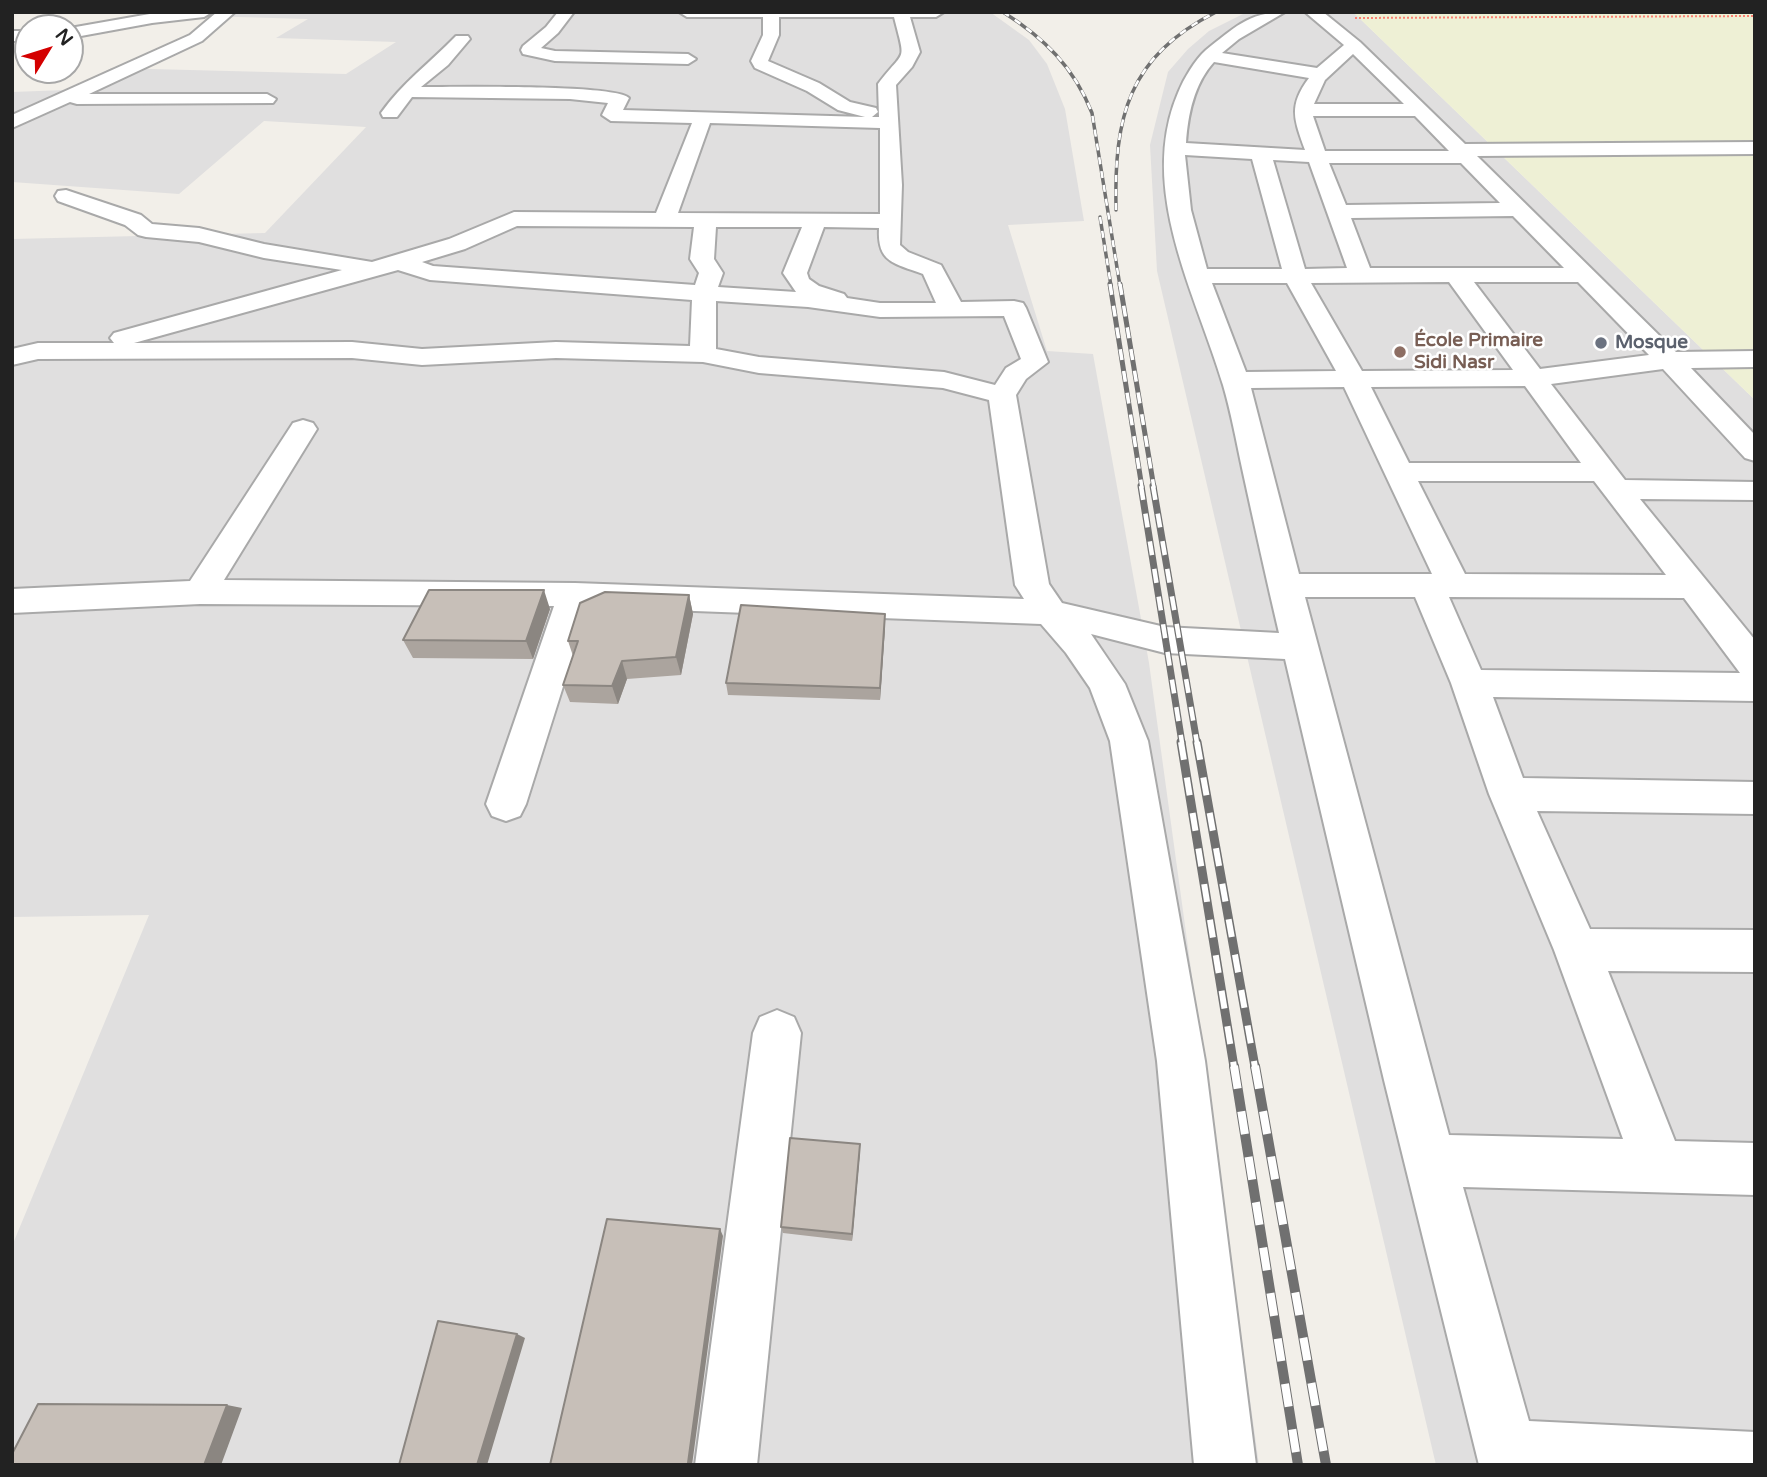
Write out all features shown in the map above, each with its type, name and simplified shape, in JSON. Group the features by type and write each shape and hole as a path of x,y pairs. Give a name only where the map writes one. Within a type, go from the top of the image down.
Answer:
{"street":[{"path":"84,30 204,12"},
{"path":"12,122 196,38 228,12"},
{"path":"566,12 552,30 529,50 555,56 688,60"},
{"path":"687,12 936,12"},
{"path":"1277,12 1257,20 1208,55 1195,74 1180,105 1175,148 1175,186 1181,222 1235,380 1299,647 1508,1458 1755,1463"},
{"path":"684,82 688,60 719,13"},
{"path":"771,13 771,35 761,64 813,87 844,106 889,119"},
{"path":"901,13 913,49 911,59 881,88 889,119 892,185 890,247 892,252 933,270 952,310"},
{"path":"1318,15 1381,71 1669,360 1755,452"},
{"path":"390,113 462,39"},
{"path":"1354,45 1321,72 1308,94 1303,119 1340,212 1361,275"},
{"path":"1208,55 1321,72 1381,71"},
{"path":"813,87 850,87"},
{"path":"408,92 570,94 620,98 611,115 889,119"},
{"path":"67,99 267,99"},
{"path":"1303,110 1418,110"},
{"path":"664,221 703,118"},
{"path":"1175,148 1318,157 1755,148"},
{"path":"1261,154 1296,276 1353,378 1398,472 1441,585 1469,682 1509,794 1577,950 1659,1166"},
{"path":"66,196 133,220 146,230 199,234 286,256 388,265 430,273 704,293 880,310 1013,308 1035,362 1016,374 1002,395 1032,585 1107,684 1129,741 1181,1061 1225,1465"},
{"path":"1340,212 1516,209"},
{"path":"67,353 388,265 457,244 514,219 890,221"},
{"path":"815,221 794,273 796,279 810,290 859,306"},
{"path":"703,354 704,293 710,273 702,259 705,222"},
{"path":"1455,274 1610,481 1755,666"},
{"path":"1198,276 1582,275"},
{"path":"12,357 38,351 352,350 422,357 556,350 703,354 759,365 944,380 1002,395"},
{"path":"1235,380 1533,378 1669,360 1755,359"},
{"path":"200,592 303,429"},
{"path":"1398,472 1610,481 1755,491"},
{"path":"1284,585 1693,587"},
{"path":"12,601 200,592 575,595 1050,612 1165,639 1299,647"},
{"path":"506,804 575,595"},
{"path":"1469,682 1755,687"},
{"path":"1509,794 1755,798"},
{"path":"1577,950 1755,951"},
{"path":"726,1465 778,1033"},
{"path":"1431,1160 1755,1168"}],"path":[{"path":"1318,15 1755,16"}],"shaded area":[{"path":"209,12 990,12 1029,40 1047,64 1065,109 1084,221 1008,225 1047,351 1093,354 1149,663 1259,1465 12,1465 12,1246 149,915 12,917 12,239 265,233 366,127 264,121 179,194 12,182 12,92 66,90 84,84 84,81 112,68 346,74 396,42 276,38 308,19 203,16"},
{"path":"1247,12 1353,12 1755,400 1755,1465 1436,1465 1157,271 1150,145 1168,72 1188,49 1209,31"}],"green space":[{"path":"1353,12 1755,12 1755,400"}],"building":[{"path":"429,590 544,590 526,641 403,640"},
{"path":"605,592 689,595 676,657 622,661 612,686 563,685 578,641 568,641 580,603"},
{"path":"741,605 885,614 880,688 726,683"},
{"path":"790,1138 860,1144 852,1234 781,1227"},
{"path":"607,1219 720,1229 689,1465 550,1465"},
{"path":"438,1321 517,1334 477,1465 399,1465"},
{"path":"38,1404 227,1405 204,1465 12,1465 12,1454"}],"railway":[{"path":"1003,12 1032,32 1056,55 1076,81 1092,113 1120,286"},
{"path":"1116,210 1118,146 1132,93 1145,70 1163,49 1186,30 1216,12"},
{"path":"1100,217 1111,286"},
{"path":"1110,284 1142,488"},
{"path":"1120,284 1154,488"},
{"path":"1141,486 1182,743"},
{"path":"1153,486 1197,743"},
{"path":"1181,742 1234,1067"},
{"path":"1197,742 1255,1067"},
{"path":"1234,1066 1298,1465"},
{"path":"1255,1066 1326,1465"}],"place":[{"name":"Mosque","path":"1601,343"},
{"name":"École Primaire Sidi Nasr","path":"1400,352"}]}
